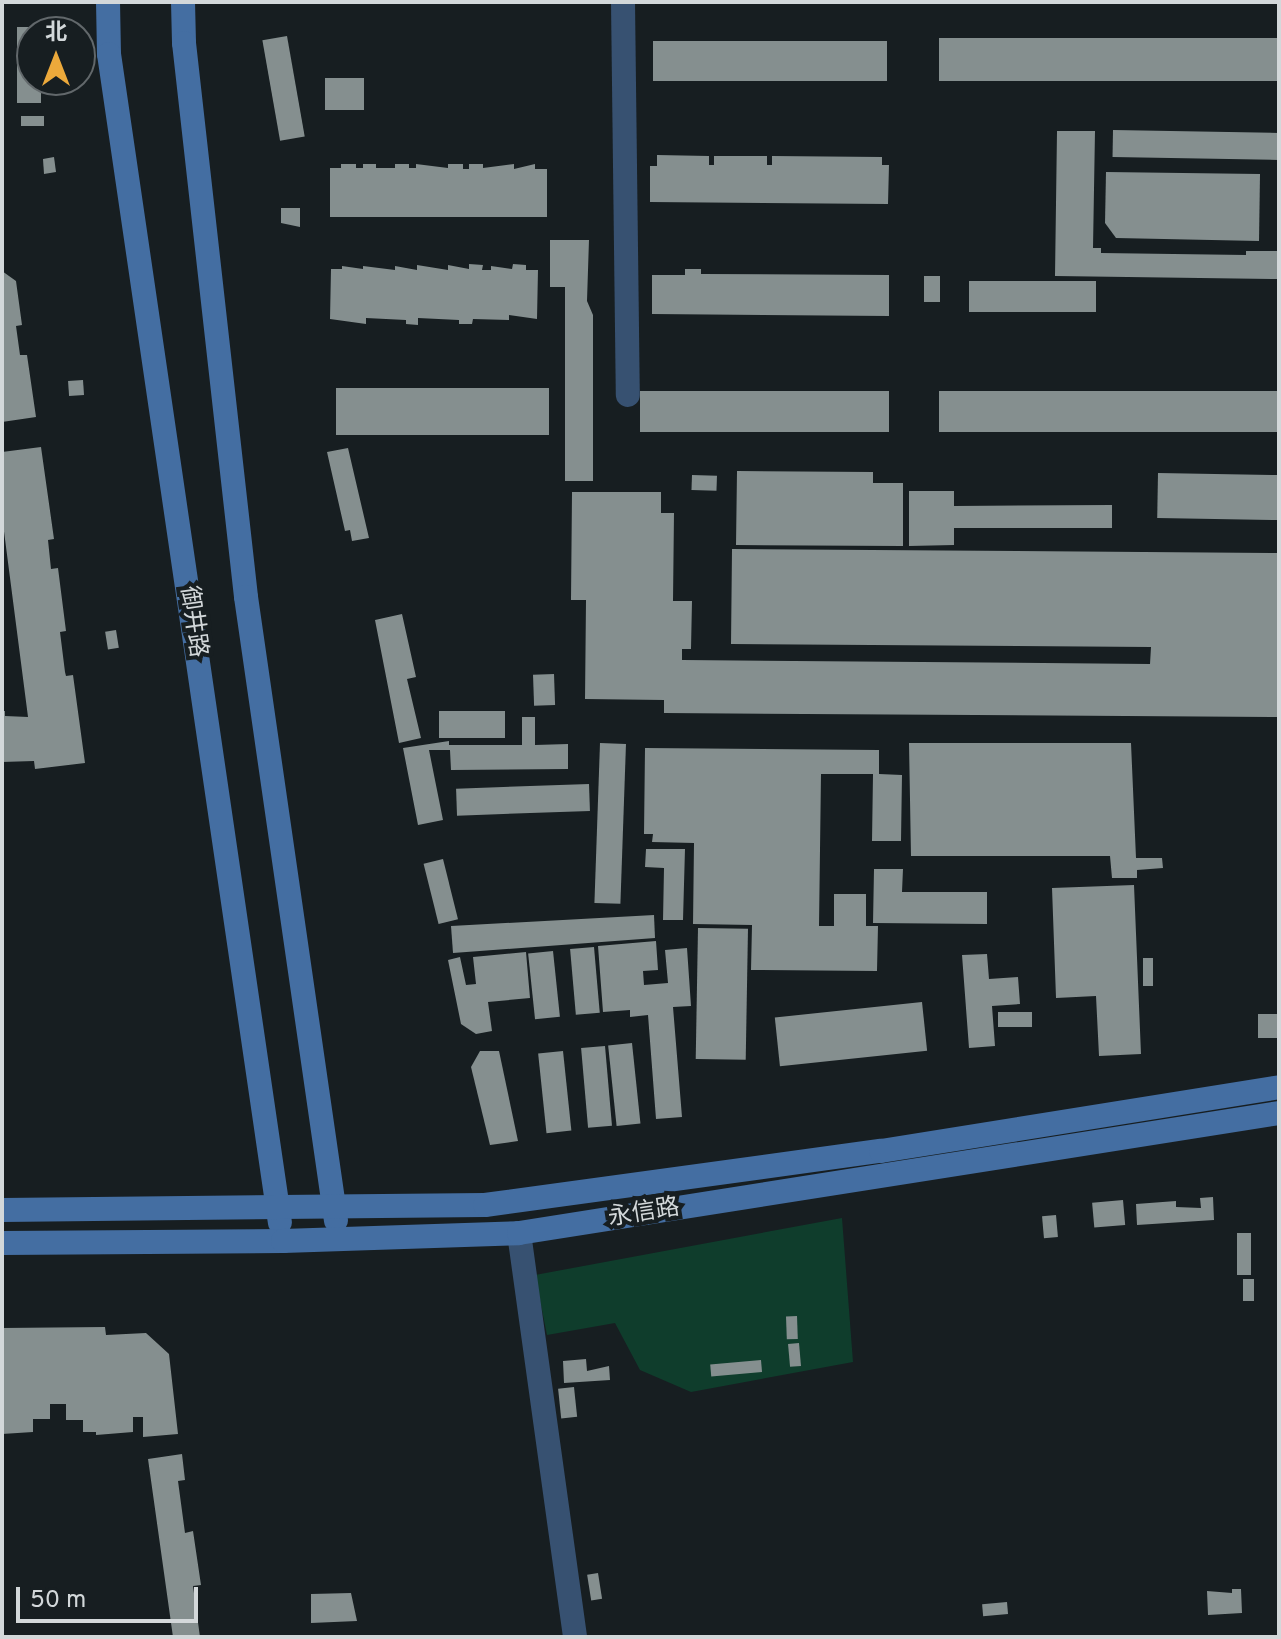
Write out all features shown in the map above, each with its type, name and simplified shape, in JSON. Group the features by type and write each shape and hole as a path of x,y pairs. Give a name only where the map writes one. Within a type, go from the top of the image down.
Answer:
{"street":[{"name":"御井路","path":"108,2 109,54 283,1241"},
{"path":"183,2 184,43 246,597 339,1240"},
{"path":"623,2 628,395"},
{"name":"永信路","path":"2,1210 485,1205 881,1151 1279,1087"},
{"name":"永信路","path":"2,1243 339,1240 519,1233 1279,1113"},
{"path":"519,1233 575,1637"}],"green space":[{"path":"842,1218 853,1362 691,1392 640,1370 615,1323 547,1335 535,1275"}],"building":[{"path":"287,36 305,136 280,141 262,40"},
{"path":"939,38 1279,38 1279,81 939,81"},
{"path":"653,41 887,41 887,81 653,81"},
{"path":"325,78 364,78 364,110 325,110"},
{"path":"17,96 41,96 41,103 17,103"},
{"path":"21,116 44,116 44,126 21,126"},
{"path":"1113,130 1279,133 1279,160 1113,157"},
{"path":"1057,131 1095,131 1093,248 1101,248 1101,253 1246,255 1246,251 1279,251 1279,279 1055,276"},
{"path":"657,155 709,156 709,165 714,165 714,156 767,156 767,165 772,165 772,156 882,157 882,165 889,165 888,204 650,202 650,166 657,166"},
{"path":"54,157 56,172 44,174 43,159"},
{"path":"341,164 356,164 356,168 363,168 363,164 395,168 395,164 409,164 409,168 416,168 416,164 448,168 448,164 463,164 463,169 469,169 469,164 483,164 483,168 514,164 514,169 535,164 535,169 547,169 547,217 330,217 330,168 341,168"},
{"path":"1106,172 1260,174 1259,241 1116,238 1105,223"},
{"path":"281,208 300,208 300,227 281,223"},
{"path":"550,240 589,240 587,301 593,315 593,481 565,481 565,287 550,287"},
{"path":"469,264 483,265 482,270 491,270 491,266 512,269 513,264 526,265 526,270 538,270 537,319 509,315 509,320 473,319 472,324 459,324 459,320 418,318 418,325 406,324 406,320 366,318 366,324 330,319 331,269 342,269 342,266 363,269 363,266 395,270 395,266 417,270 417,265 448,270 448,265 469,269"},
{"path":"685,269 701,269 701,274 889,275 889,316 652,314 652,275 685,275"},
{"path":"2,271 16,281 22,325 16,326 20,355 27,355 36,417 2,422"},
{"path":"924,276 940,276 940,302 924,302"},
{"path":"969,281 1096,281 1096,312 969,312"},
{"path":"83,380 84,395 69,396 68,381"},
{"path":"336,388 549,388 549,435 336,435"},
{"path":"640,391 889,391 889,432 640,432"},
{"path":"939,391 1279,391 1279,432 939,432"},
{"path":"41,447 54,539 48,540 51,569 58,568 66,631 60,632 65,672 66,676 73,675 85,763 35,769 34,761 2,762 2,711 5,711 5,716 28,717 2,516 2,452"},
{"path":"348,448 369,538 352,541 350,530 345,531 327,452"},
{"path":"737,471 873,472 873,483 903,483 903,546 736,545"},
{"path":"1158,473 1279,475 1278,520 1157,518"},
{"path":"692,475 717,476 716,491 691,490"},
{"path":"909,491 954,491 954,506 1112,505 1112,528 954,528 954,545 909,546"},
{"path":"572,492 661,492 661,513 674,513 673,601 692,601 691,649 682,649 682,660 1150,664 1151,647 731,644 732,549 1279,553 1279,717 664,713 664,700 585,699 586,600 571,600"},
{"path":"402,614 416,677 407,679 421,738 399,743 375,620"},
{"path":"116,630 119,648 108,649 105,632"},
{"path":"554,674 555,705 534,706 533,675"},
{"path":"439,711 505,711 505,738 439,738"},
{"path":"522,717 535,717 535,745 568,744 568,769 451,770 450,750 429,750 443,820 418,825 403,748 449,741 449,745 522,745"},
{"path":"600,743 626,744 620,904 594,903"},
{"path":"909,743 1131,743 1136,858 1162,858 1163,868 1137,870 1137,878 1112,878 1110,856 911,856"},
{"path":"645,748 879,750 879,774 902,775 901,841 872,841 873,774 821,774 819,926 834,926 834,894 866,894 866,926 878,926 877,971 751,970 752,925 693,924 694,843 652,842 653,834 644,834"},
{"path":"589,784 590,811 457,816 456,789"},
{"path":"646,849 685,849 683,920 663,920 664,868 645,867"},
{"path":"443,859 458,919 439,924 424,864"},
{"path":"874,869 903,869 902,892 987,892 987,924 873,923"},
{"path":"1134,885 1141,1054 1099,1056 1096,996 1056,998 1052,888"},
{"path":"654,915 655,938 453,953 451,926"},
{"path":"698,928 748,929 746,1060 696,1059"},
{"path":"656,941 658,970 643,971 644,985 668,983 665,950 687,948 691,1006 673,1007 682,1117 656,1119 648,1015 630,1017 630,1010 603,1012 598,946"},
{"path":"594,947 600,1013 576,1015 570,949"},
{"path":"553,951 560,1017 535,1019 528,954"},
{"path":"526,952 530,998 488,1002 492,1031 476,1034 461,1024 448,960 460,957 466,985 476,984 473,957"},
{"path":"987,954 989,979 1018,977 1020,1004 992,1006 995,1046 969,1048 962,955"},
{"path":"1143,958 1153,958 1153,986 1143,986"},
{"path":"922,1002 927,1051 780,1066 775,1017"},
{"path":"998,1012 1032,1012 1032,1027 998,1027"},
{"path":"1258,1014 1279,1014 1279,1038 1258,1038"},
{"path":"632,1043 640,1124 617,1126 608,1046"},
{"path":"605,1046 612,1126 588,1128 581,1048"},
{"path":"480,1051 499,1051 518,1141 490,1145 471,1067"},
{"path":"563,1051 571,1131 546,1133 538,1054"},
{"path":"1213,1197 1214,1220 1137,1225 1136,1204 1176,1201 1176,1207 1201,1208 1200,1198"},
{"path":"1123,1200 1125,1225 1094,1228 1092,1203"},
{"path":"1056,1215 1058,1237 1044,1238 1042,1216"},
{"path":"1237,1233 1251,1233 1251,1275 1237,1275"},
{"path":"1243,1279 1254,1279 1254,1301 1243,1301"},
{"path":"786,1316 797,1316 798,1339 787,1339"},
{"path":"105,1327 106,1335 146,1333 169,1354 178,1434 143,1437 143,1417 133,1417 133,1432 96,1435 96,1432 83,1432 83,1420 66,1420 66,1404 50,1404 50,1419 33,1419 33,1432 2,1434 2,1328"},
{"path":"799,1343 801,1366 790,1367 788,1344"},
{"path":"586,1359 587,1371 609,1366 610,1380 564,1383 563,1361"},
{"path":"761,1360 762,1372 711,1376 710,1364"},
{"path":"574,1387 577,1417 561,1419 558,1389"},
{"path":"182,1454 185,1480 178,1481 185,1533 193,1531 201,1585 193,1586 200,1637 173,1637 148,1459"},
{"path":"598,1573 602,1599 591,1600 587,1575"},
{"path":"1232,1589 1241,1589 1242,1613 1208,1615 1207,1591 1232,1593"},
{"path":"351,1593 357,1621 311,1623 311,1594"},
{"path":"1007,1602 1008,1614 983,1616 982,1604"}]}
